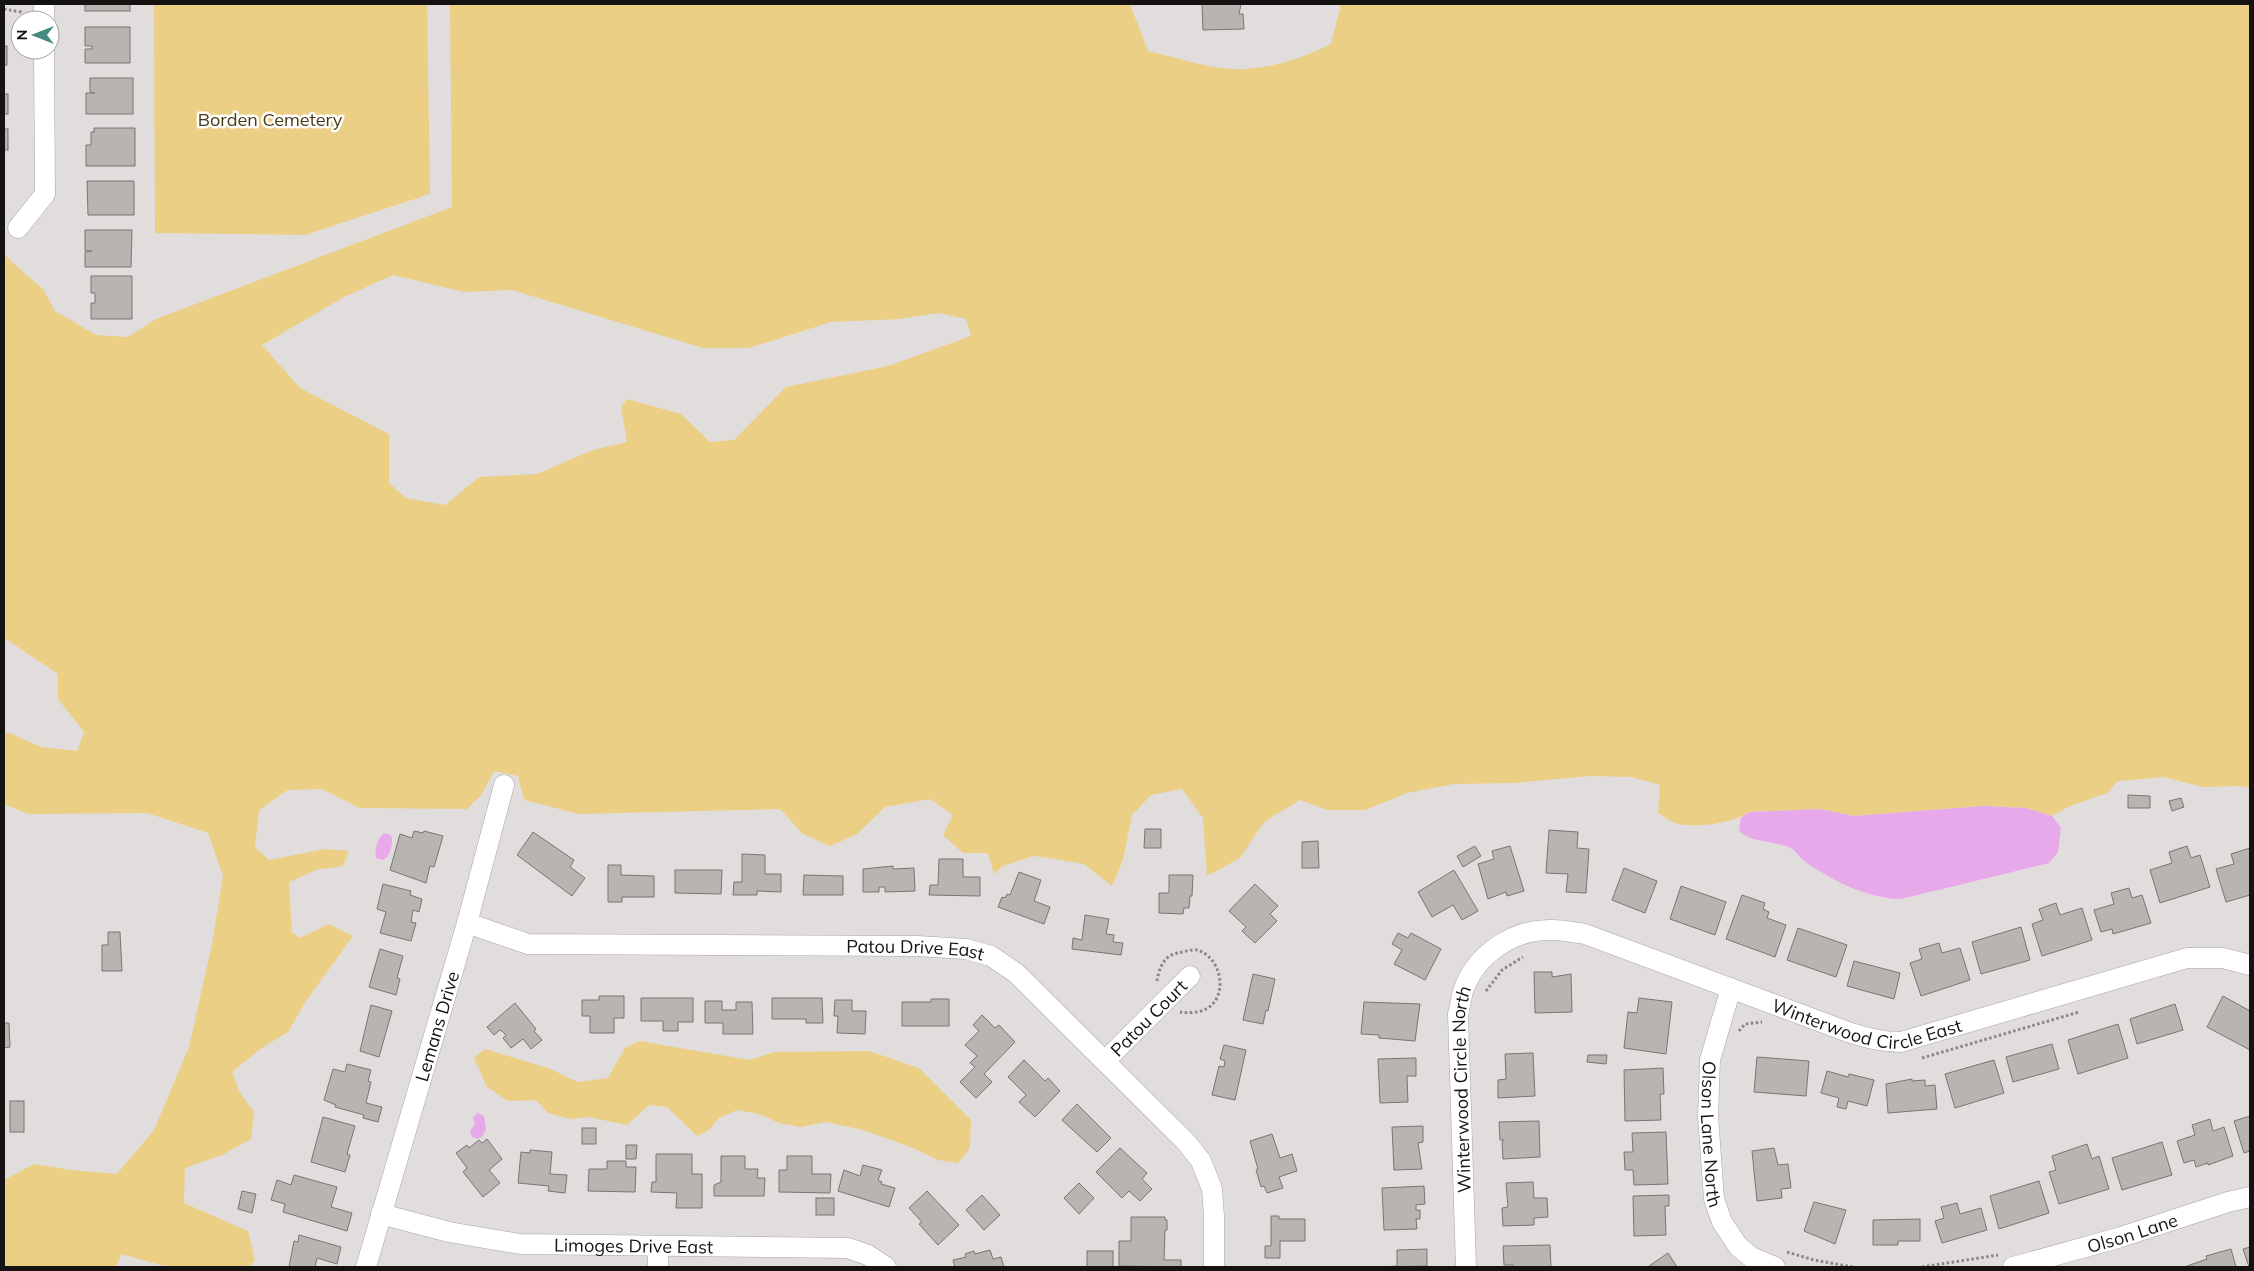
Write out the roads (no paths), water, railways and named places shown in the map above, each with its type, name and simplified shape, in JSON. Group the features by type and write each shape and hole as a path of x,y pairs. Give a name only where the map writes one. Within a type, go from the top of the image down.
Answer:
{"street":[{"path":"18,228 45,194 44,60"},
{"name":"Lemans Drive","path":"366,1267 504,785"},
{"name":"Patou Drive East","path":"466,923 528,944 917,946 966,949 991,956 1016,972 1106,1060 1186,1142 1201,1161 1212,1189 1214,1267"},
{"name":"Winterwood Circle East","path":"1490,952 1518,934 1552,930 1585,934 1874,1040 1901,1042 2130,976 2175,961 2201,957 2223,958 2250,965"},
{"name":"Winterwood Circle North","path":"1466,1267 1458,1014 1463,992 1473,972 1490,952"},
{"name":"Patou Court","path":"1106,1060 1190,976"},
{"name":"Olson Lane North","path":"1730,988 1710,1060 1708,1116 1714,1199 1722,1222 1738,1246 1751,1257 1779,1259"},
{"name":"Olson Lane","path":"2013,1267 2118,1238 2228,1202 2250,1197"},
{"name":"Limoges Drive East","path":"381,1214 449,1232 520,1244 848,1248 868,1255 886,1267"},
{"path":"658,1247 658,1267"}],"park label":[{"name":"Borden Cemetery","path":"270,119"}]}
